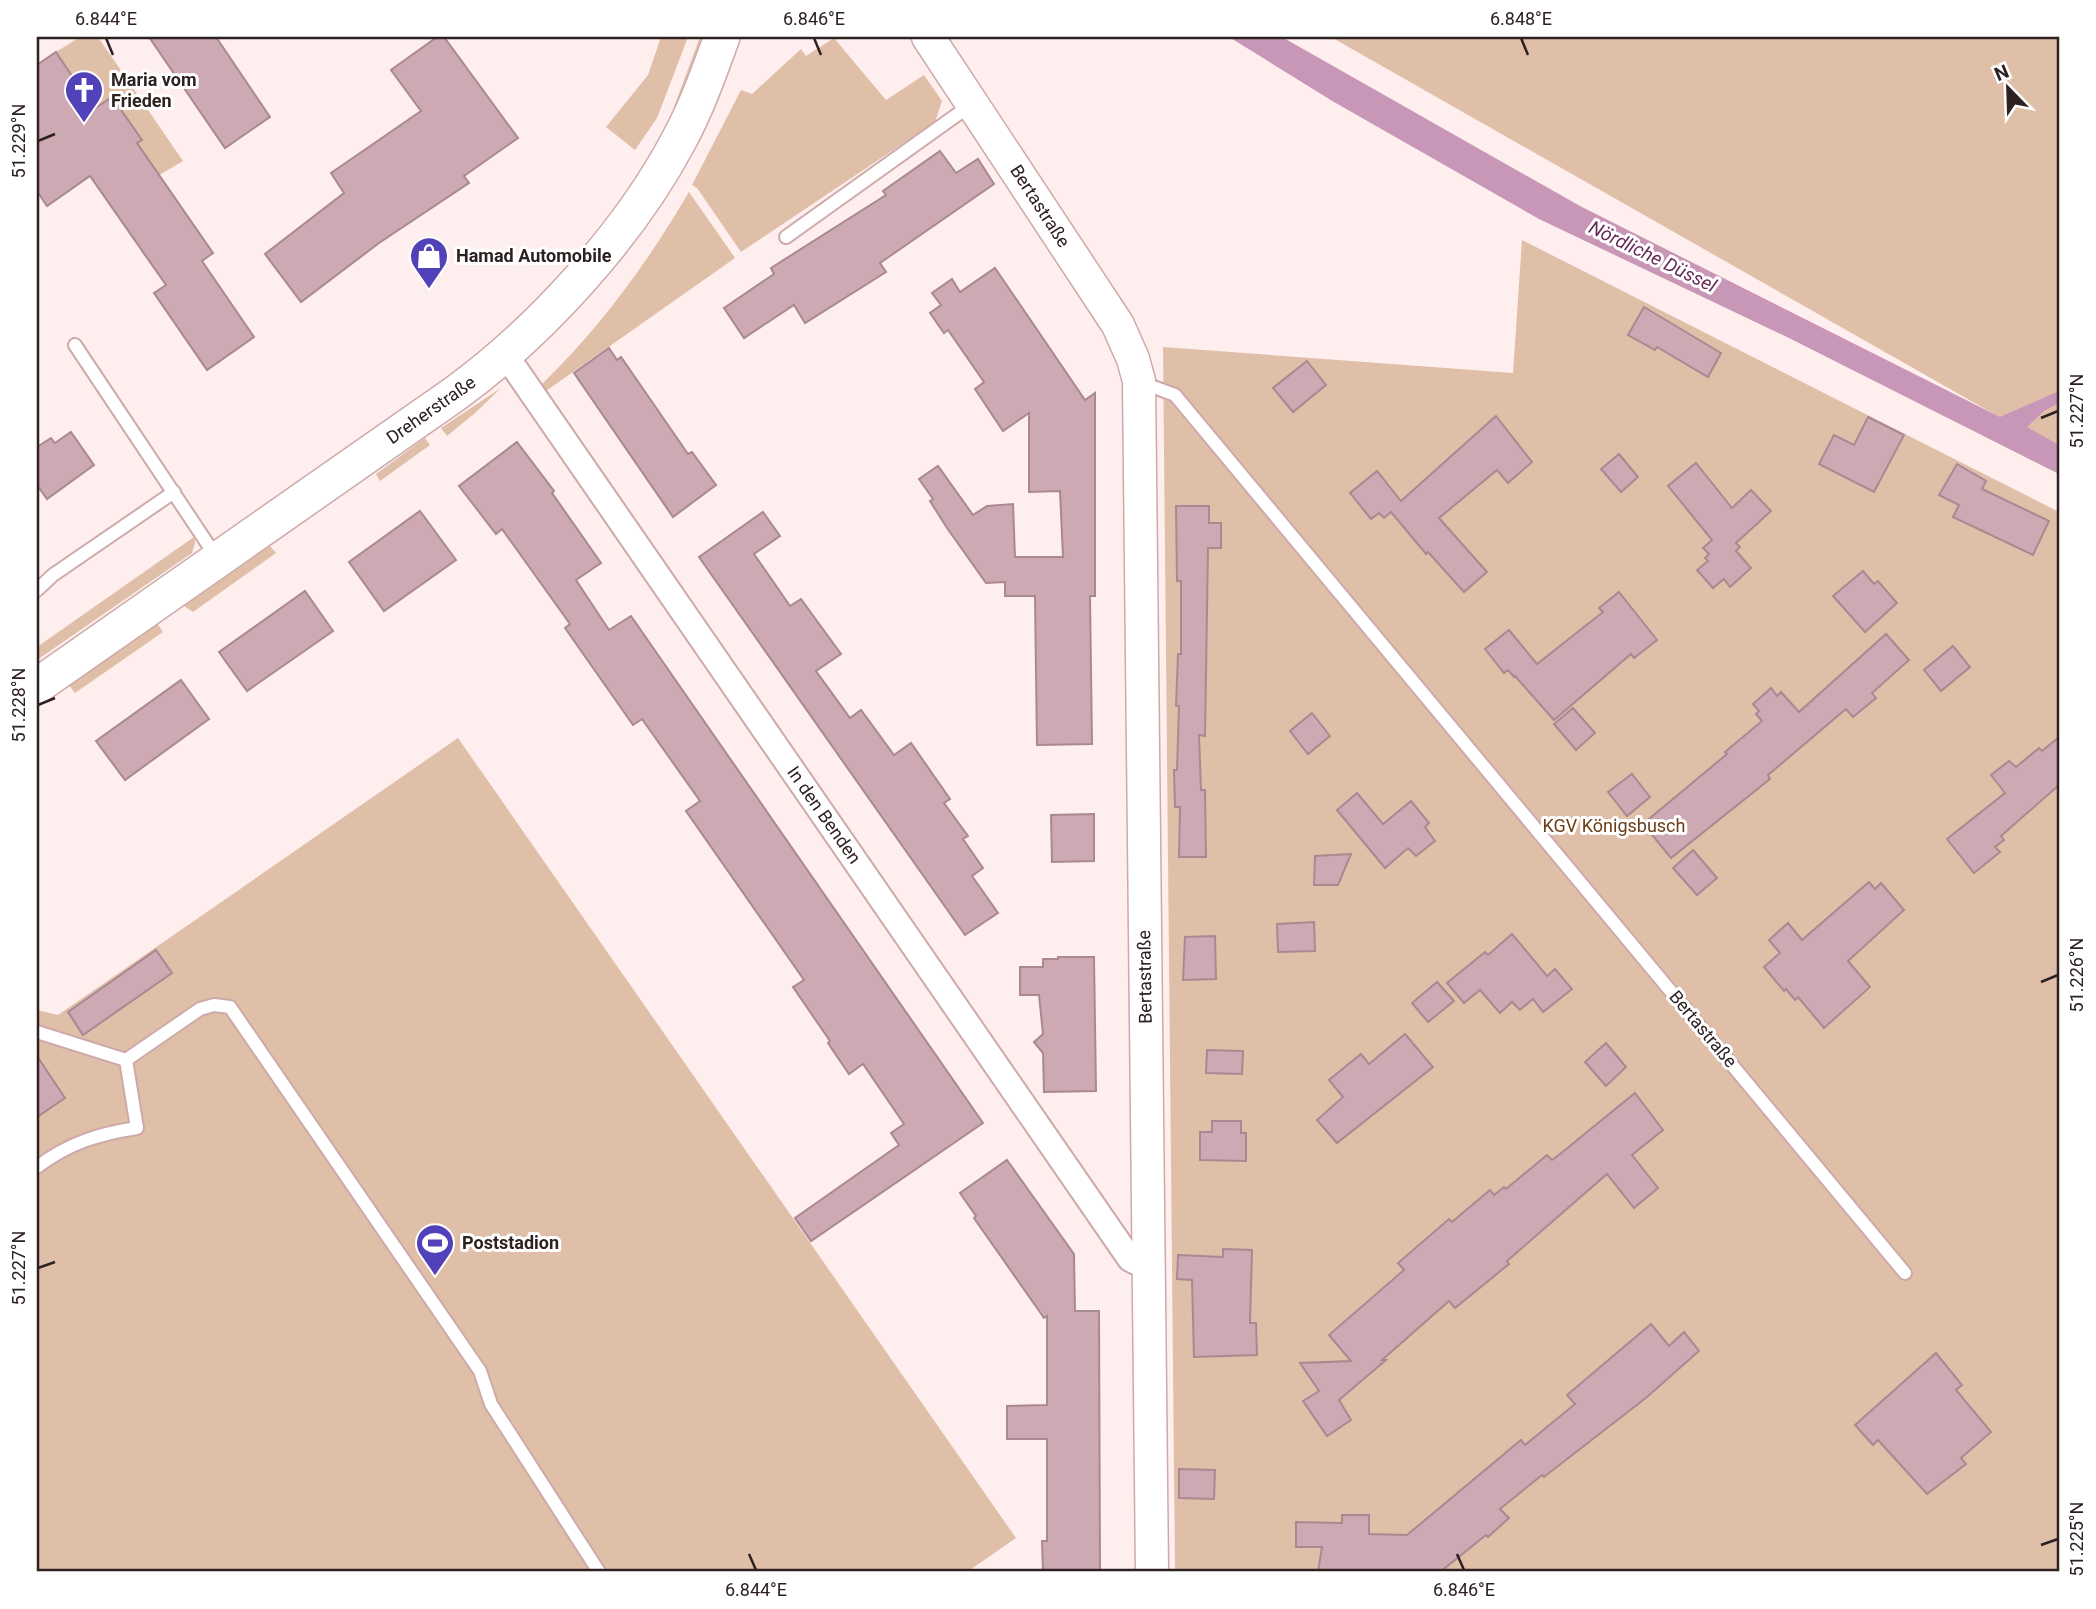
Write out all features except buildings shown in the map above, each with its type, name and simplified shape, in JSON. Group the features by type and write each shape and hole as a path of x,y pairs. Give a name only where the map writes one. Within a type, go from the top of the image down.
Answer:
{"main road":[{"name":"Dreherstraße","path":"37,686 456,393 505,354 585,272 643,198 679,140 702,91 722,37"}],"street":[{"name":"Bertastraße","path":"928,37 1118,325 1133,359 1139,381 1152,1572"},
{"name":"In den Benden","path":"505,354 1130,1259 1148,1268"}],"lane":[{"path":"786,237 973,104"},
{"path":"75,345 217,559"},
{"name":"Bertastraße","path":"1139,381 1175,395 1905,1273"},
{"path":"37,590 53,575 174,492"},
{"path":"126,1060 200,1010 214,1005 230,1007 480,1371 491,1404 599,1572"},
{"path":"37,1032 126,1060"},
{"path":"37,1167 66,1149 91,1138 137,1128 126,1060"}],"green space":[{"path":"80,37 98,37 183,161 144,184 123,153 141,140 112,97 94,109 56,52"},
{"path":"661,37 688,37 657,118 635,150 606,127 648,75"},
{"path":"700,37 704,37 676,108 674,107"},
{"path":"1331,37 2059,37 2059,451"},
{"path":"834,38 886,100 924,75 942,101 935,122 741,252 697,188 692,185 741,90 752,94 801,49 806,56"},
{"path":"689,192 735,258 546,391 542,384 584,340 622,293"},
{"name":"KGV Königsbusch","path":"1522,240 2059,512 2059,1572 1175,1572 1163,347 1513,373"},
{"path":"501,388 475,413 447,436 441,428"},
{"path":"425,438 430,445 380,481 376,474"},
{"path":"194,537 192,553 37,660 37,647"},
{"path":"270,546 276,553 193,612 184,606"},
{"path":"157,623 163,632 75,693 69,685"},
{"name":"Poststadion","path":"458,738 1016,1538 967,1572 37,1572 37,1010 58,1015"}],"water":[{"name":"Nördliche Düssel","path":"1229,37 1282,37 1580,206 2000,417 2059,391 2059,403 2044,411 2027,427 2059,445 2059,474 1787,337 1539,219 1334,102"}],"place":[{"name":"Maria vom Frieden","path":"84,124"},
{"name":"Hamad Automobile","path":"429,290"},
{"name":"Poststadion","path":"435,1277"}]}
